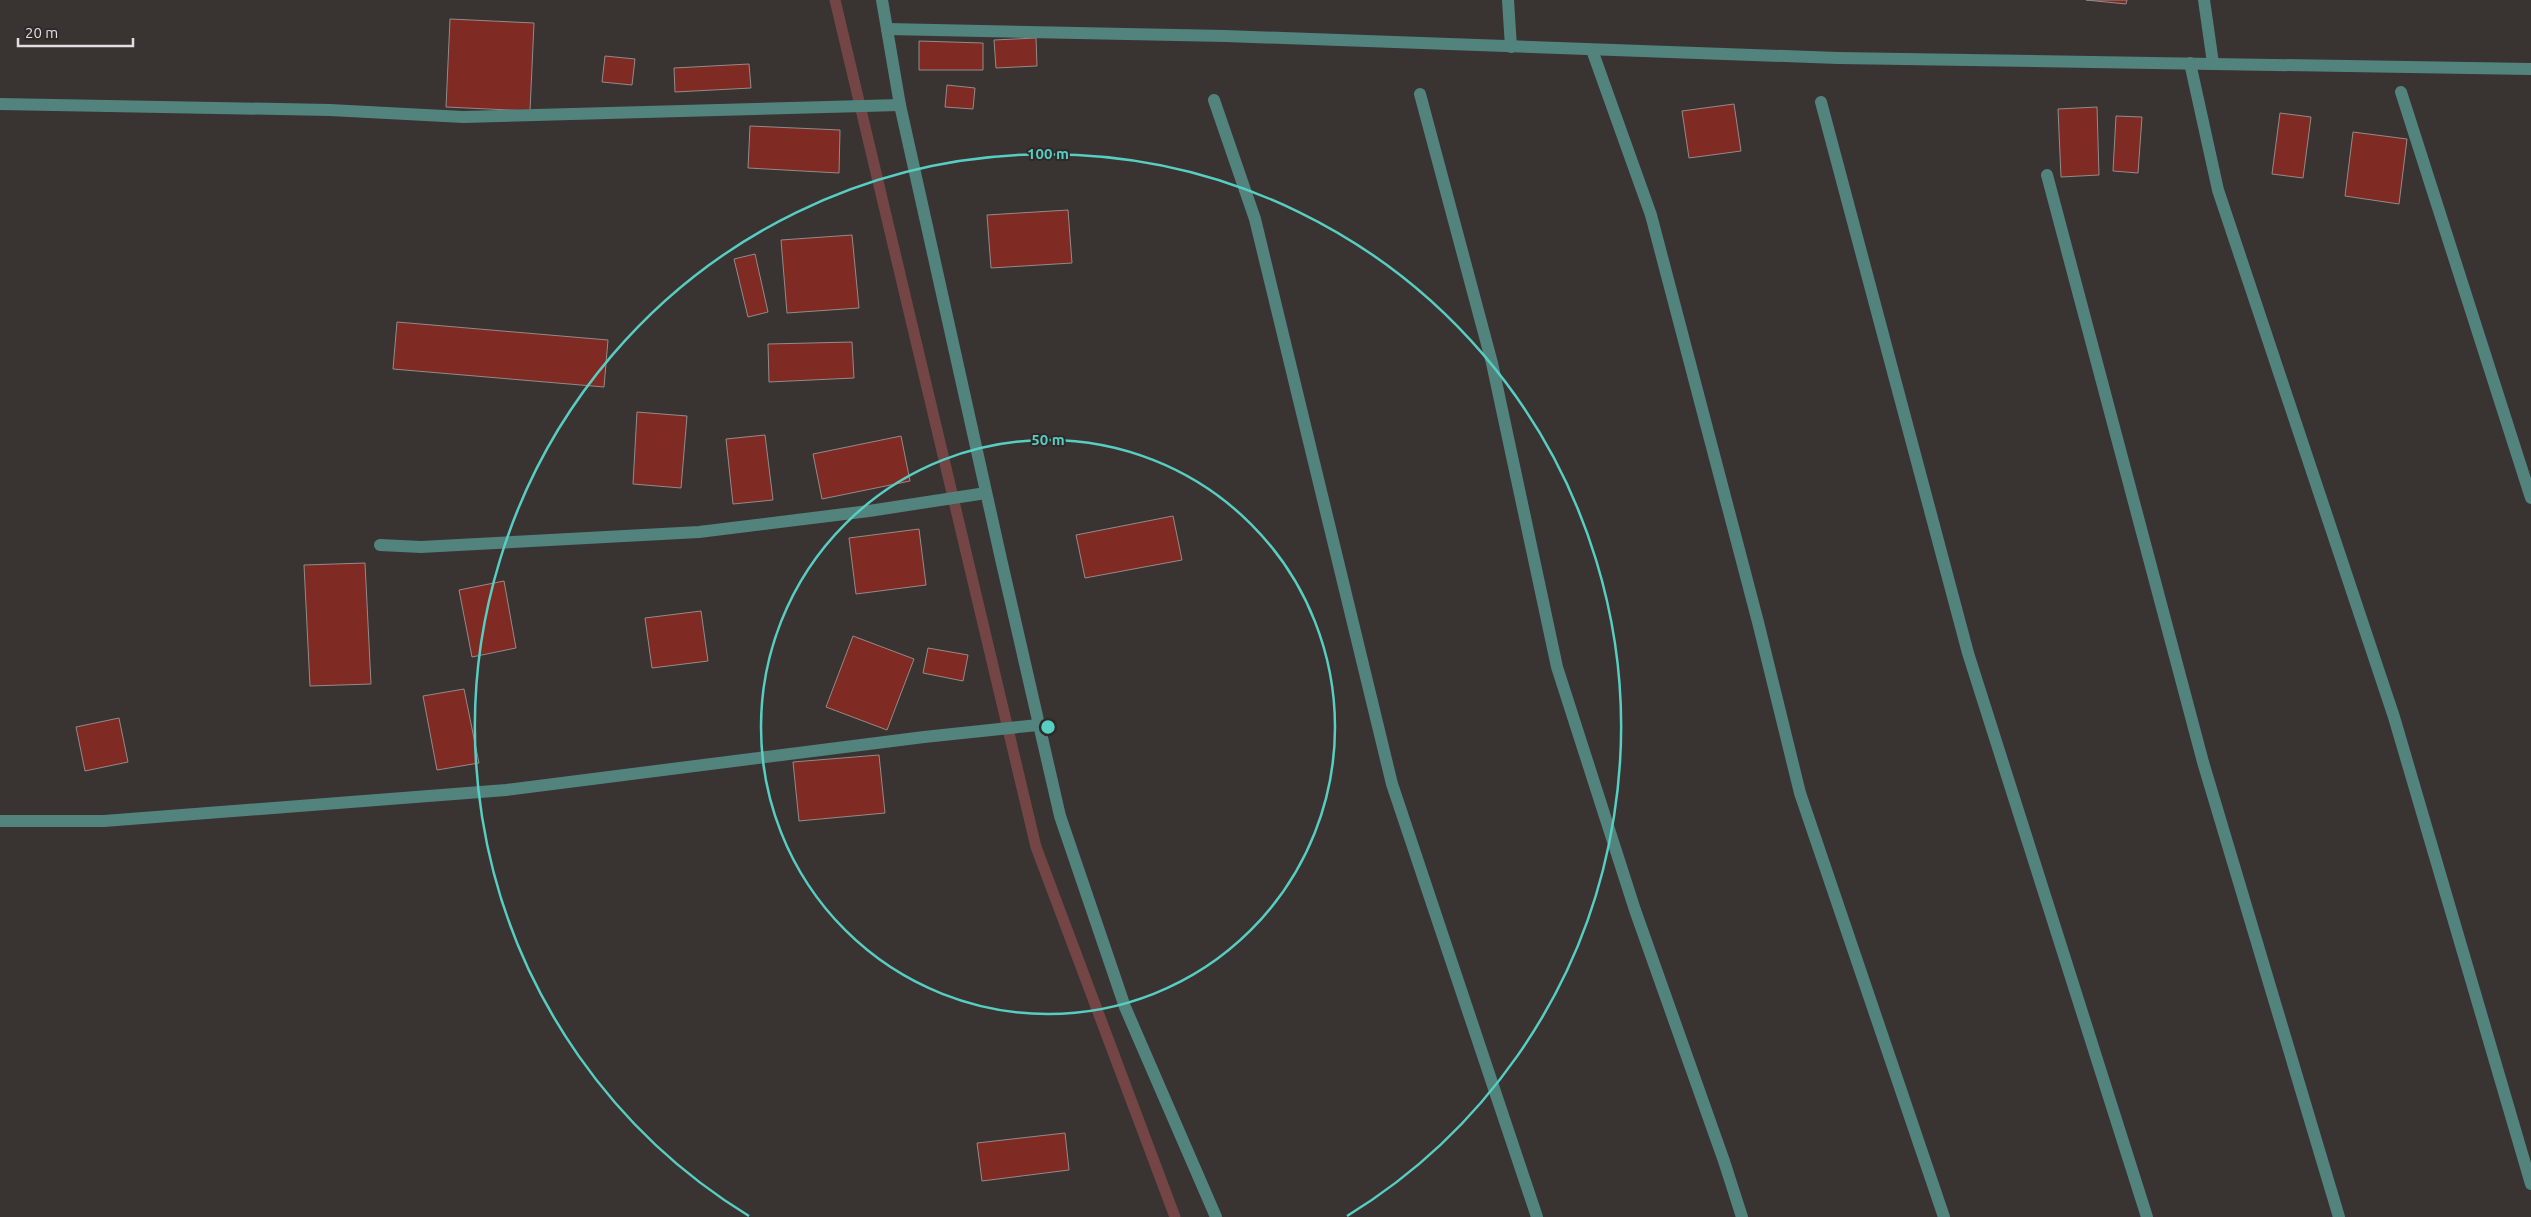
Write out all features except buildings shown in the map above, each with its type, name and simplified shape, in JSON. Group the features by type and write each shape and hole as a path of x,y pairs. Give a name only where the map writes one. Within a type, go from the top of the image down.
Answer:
{"street":[{"path":"882,0 900,105 1060,816 1125,1007 1216,1217"},
{"path":"1508,0 1511,47"},
{"path":"2204,0 2213,64"},
{"path":"887,29 1225,36 1838,58 2531,69"},
{"path":"1592,50 1651,215 1758,622 1800,793 1944,1217"},
{"path":"2190,63 2218,190 2394,717 2531,1184"},
{"path":"2401,92 2531,498"},
{"path":"1420,94 1492,363 1557,667 1635,910 1721,1152 1742,1217"},
{"path":"1214,100 1255,219 1392,784 1537,1217"},
{"path":"1821,102 1968,653 2147,1217"},
{"path":"0,104 330,110 463,117 900,105"},
{"path":"2047,175 2203,762 2339,1217"},
{"path":"380,545 421,546 699,532 869,511 986,493"},
{"path":"0,821 104,821 506,790 924,737 1038,725"}],"waterway":[{"path":"835,0 1036,847 1175,1217"}]}
